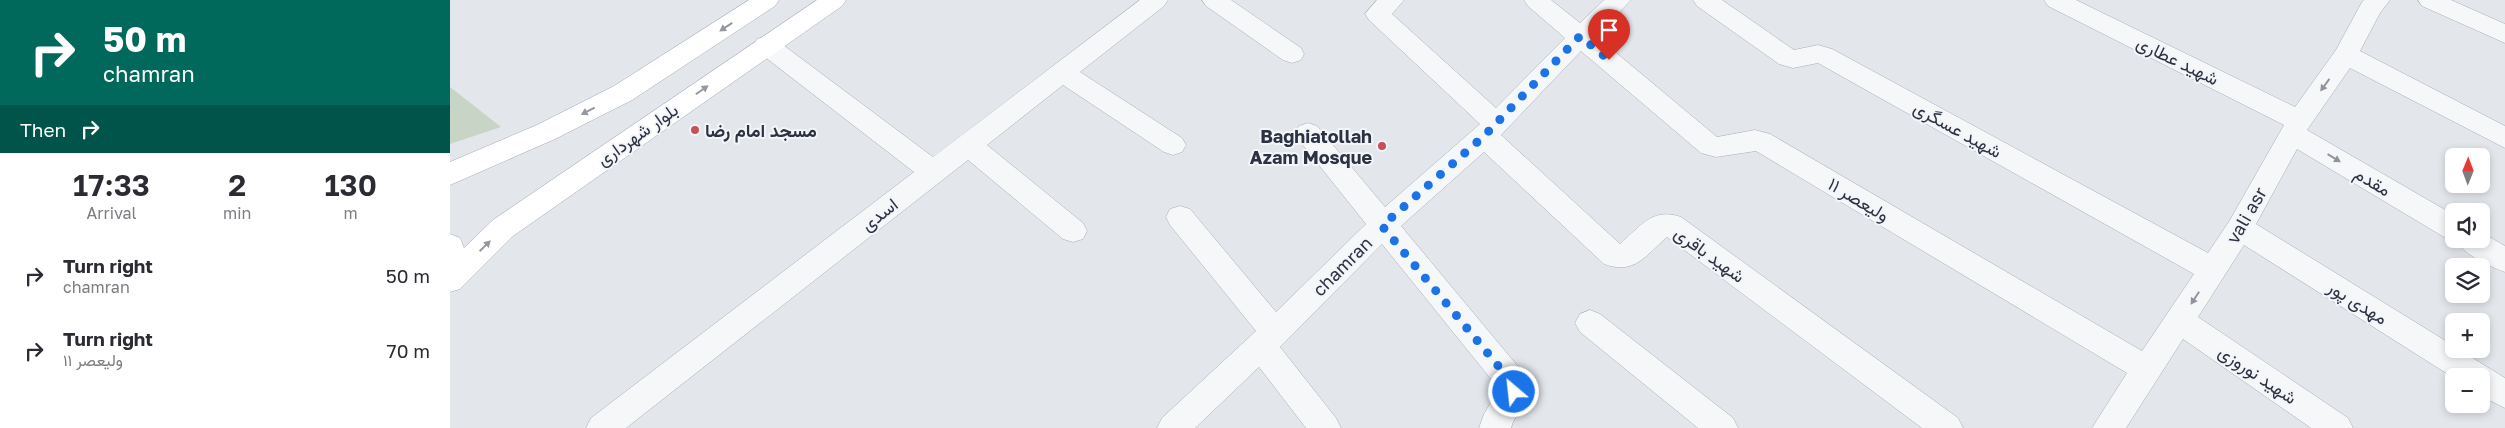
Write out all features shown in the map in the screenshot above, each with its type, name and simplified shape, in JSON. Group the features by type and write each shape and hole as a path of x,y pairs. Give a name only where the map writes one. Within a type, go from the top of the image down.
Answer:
{"main road":[{"path":"450,174 546,132 623,93 767,0"},
{"name":"بلوار شهرداری","path":"450,280 503,228 766,45 834,0"},
{"path":"450,246 450,263"}],"street":[{"name":"اسدی","path":"602,428 1156,0"},
{"path":"1214,0 1292,54"},
{"name":"شهید باقری","path":"1392,0 1377,14 1614,256 1624,257 1663,224 1671,225 1947,428"},
{"name":"ولیعصر ۱۱","path":"1536,0 1710,146 1720,147 1752,140 1761,141 2148,370"},
{"name":"chamran","path":"1173,428 1268,339 1382,226 1490,129 1580,36 1619,0"},
{"name":"شهید عسگری","path":"1705,0 1788,58 1799,60 1815,53 1823,55 2213,270"},
{"name":"شهید عطاری","path":"2056,0 2295,127"},
{"path":"2430,0 2505,34"},
{"name":"vali asr","path":"2108,428 2240,228 2295,127 2346,56 2367,3"},
{"path":"766,45 933,172"},
{"path":"2346,56 2505,138"},
{"path":"1062,72 1173,145"},
{"name":"مقدم","path":"2295,127 2445,223"},
{"path":"1308,133 1382,226 1514,385 1514,392 1495,424 1495,428"},
{"path":"969,145 1073,231"},
{"path":"1180,217 1268,339 1325,428"},
{"name":"مهدی پور","path":"2240,228 2463,368"},
{"path":"2485,248 2505,260"},
{"name":"شهید نوروزی","path":"2180,321 2337,428"},
{"path":"1590,323 1722,428"},
{"path":"2490,385 2505,394"}],"green space":[{"path":"450,87 501,127 450,144"}],"place":[{"name":"مسجد امام رضا","path":"695,130"},
{"name":"Baghiatollah Azam Mosque","path":"1382,146"}],"route":[{"path":"1514,392 1514,385 1382,226 1484,136 1580,36 1609,60"}]}
